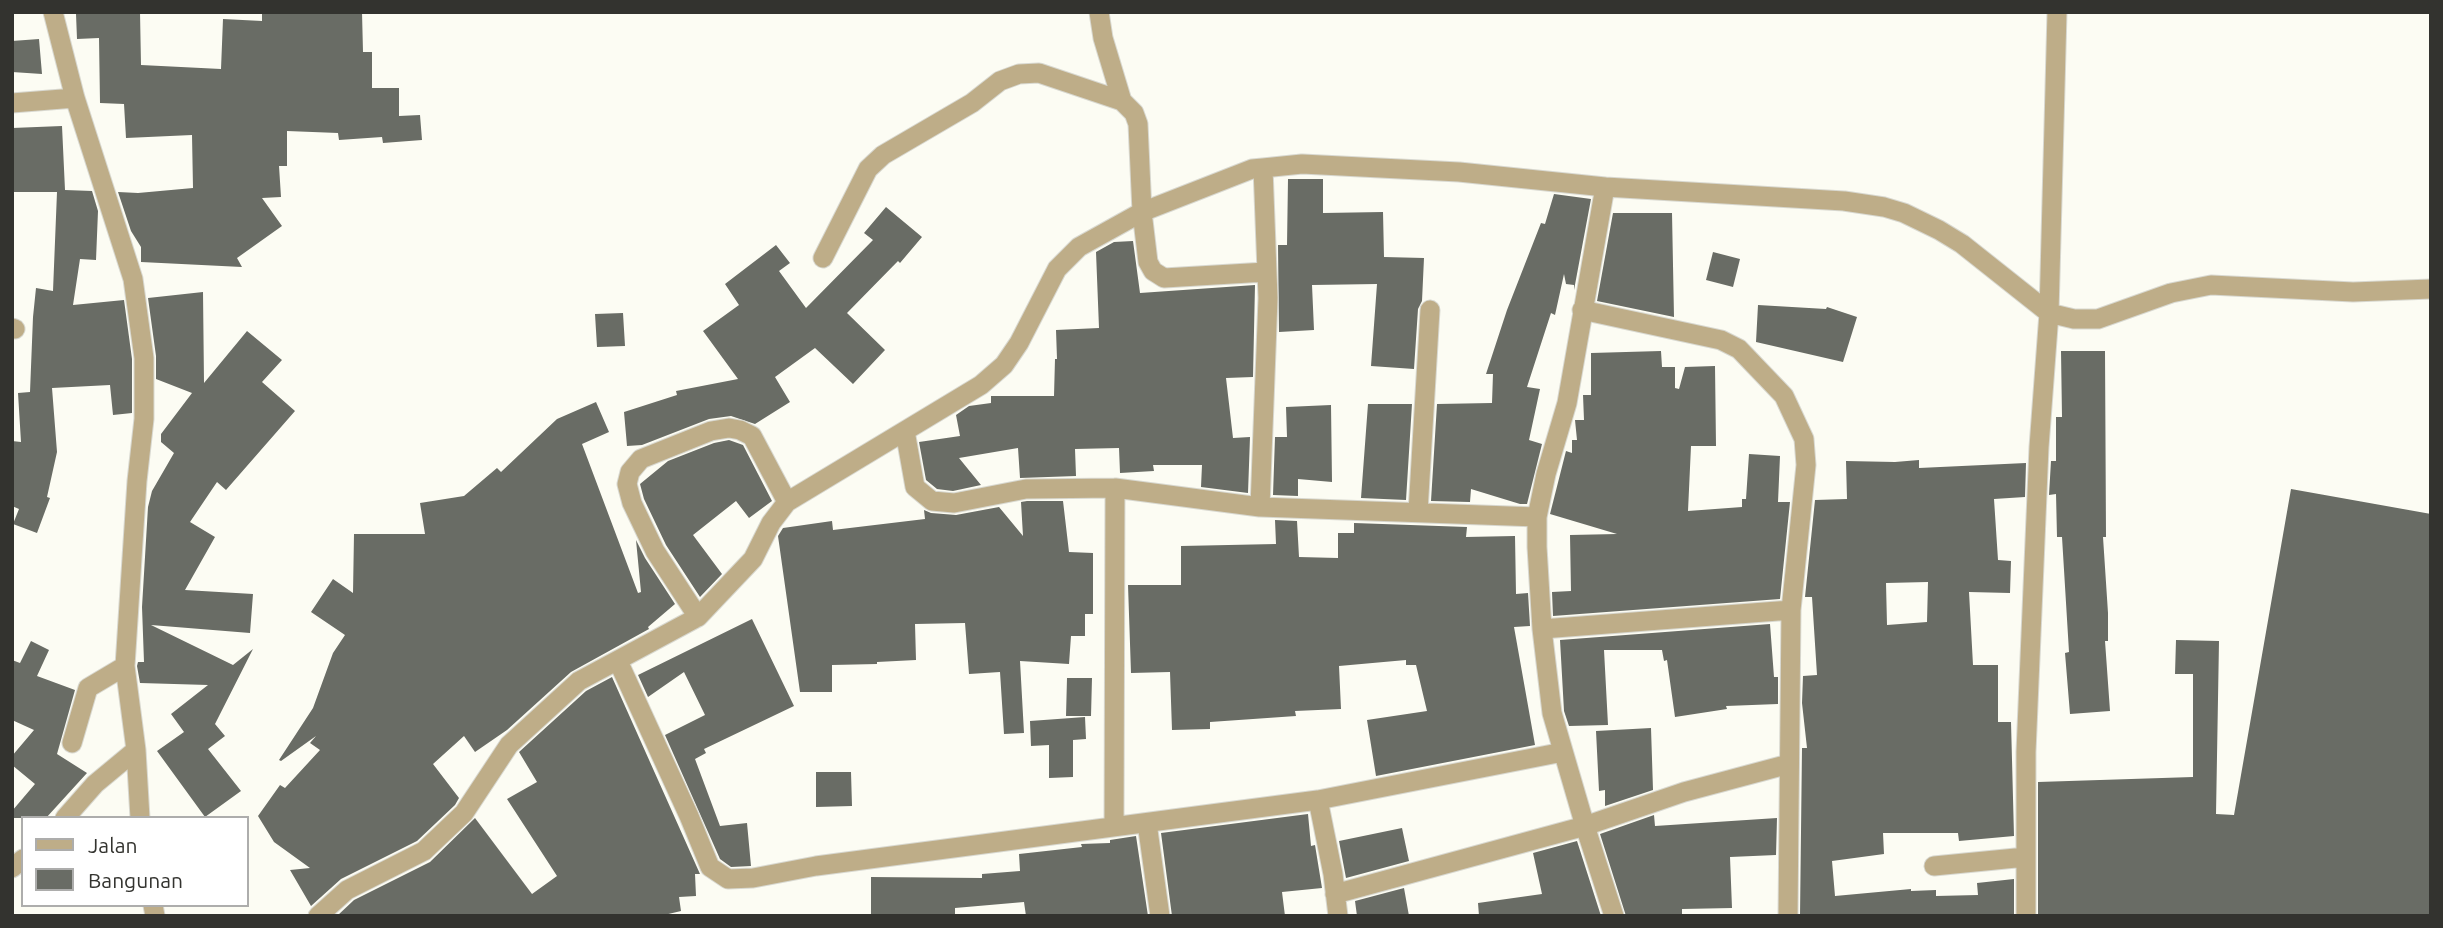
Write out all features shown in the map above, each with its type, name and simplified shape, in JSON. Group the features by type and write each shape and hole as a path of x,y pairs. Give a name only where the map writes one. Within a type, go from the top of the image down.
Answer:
{"street":[{"path":"53,12 75,98 133,279 144,358 144,419 137,481 125,666 140,816"},
{"path":"1099,12 1103,38 1122,101"},
{"path":"2026,916 2027,738 2039,447 2049,313 2057,12"},
{"path":"823,257 868,169 883,155 972,103 1000,81 1018,74 1039,73 1122,101 1134,113 1138,124 1142,212 1148,262 1153,271 1164,278 1266,272"},
{"path":"12,103 75,98"},
{"path":"318,916 347,890 424,851 464,813 509,745 579,681 622,670 698,617 752,559 771,523 788,502 981,385 1004,365 1019,343 1057,270 1079,247 1142,212 1252,169 1302,164 1459,172 1605,187 1843,201 1884,207 1904,213 1962,244 2049,313 2074,319 2098,320 2171,293 2211,285 2353,292 2431,289"},
{"path":"1260,507 1268,298 1263,168"},
{"path":"1605,187 1567,403 1546,474 1537,517 1537,547 1542,629 1552,713 1614,916"},
{"path":"1418,512 1430,310"},
{"path":"1582,310 1721,340 1739,349 1784,396 1804,439 1806,465 1791,610 1788,916"},
{"path":"698,617 655,551 638,515 627,484 631,472 641,459 711,431 729,428 740,430 752,436 788,502"},
{"path":"905,431 915,487 932,500 954,503 1026,489 1115,488 1260,507 1537,517"},
{"path":"1114,827 1115,488"},
{"path":"1542,629 1791,610"},
{"path":"72,743 88,688 125,666"},
{"path":"622,670 710,867 728,878 753,878 816,866 1318,800 1563,752"},
{"path":"67,816 94,784 135,750"},
{"path":"1335,894 1585,826 1684,792 1789,764"},
{"path":"1318,800 1338,916"},
{"path":"1147,823 1160,916"},
{"path":"1934,866 2026,857"}],"building":[{"path":"140,12 141,65 221,69 223,19 262,21 262,13 362,12 363,52 372,52 372,88 399,88 399,116 420,115 422,140 383,143 382,137 339,140 338,133 287,131 287,166 279,166 281,197 262,198 282,226 237,258 242,267 141,262 141,247 131,231 118,192 193,188 192,135 126,138 124,104 100,103 99,38 77,39 76,14"},
{"path":"39,39 42,74 12,72 12,41"},
{"path":"62,126 65,190 92,191 98,211 96,260 80,259 73,305 124,300 132,359 132,413 113,415 110,385 52,388 57,452 47,497 50,498 37,533 13,524 19,509 12,506 12,441 21,442 18,393 30,392 36,288 53,291 57,192 12,192 12,128"},
{"path":"1288,179 1323,179 1323,213 1383,212 1384,257 1424,258 1414,369 1371,366 1377,284 1312,285 1314,330 1279,332 1278,245 1287,245"},
{"path":"1554,194 1591,199 1574,290 1574,285 1566,284 1564,274 1555,315 1551,313 1527,387 1540,389 1529,440 1542,444 1527,504 1471,489 1470,502 1431,501 1437,404 1492,403 1493,374 1486,374 1507,310 1541,223 1545,224"},
{"path":"886,207 922,237 900,263 898,261 847,313 885,350 853,384 815,348 775,377 790,402 755,424 731,416 709,419 642,445 627,446 624,412 677,395 676,391 738,379 703,331 739,305 725,284 776,245 790,263 779,271 806,308 873,240 864,233"},
{"path":"1613,213 1672,213 1674,317 1597,301"},
{"path":"1133,241 1140,293 1255,285 1253,377 1226,378 1233,438 1250,437 1248,493 1201,487 1202,465 1153,465 1154,471 1120,473 1119,448 1075,449 1076,476 1020,478 1018,448 959,458 981,485 953,491 937,489 926,480 919,442 960,436 956,415 969,406 991,403 991,396 1054,396 1056,330 1099,328 1096,252 1114,242"},
{"path":"1713,252 1740,259 1733,287 1706,280"},
{"path":"203,292 204,383 247,331 282,360 262,382 295,411 226,490 217,482 190,522 215,537 185,590 253,594 250,633 151,625 233,665 253,649 215,724 225,736 208,749 241,791 206,816 157,751 184,732 171,714 208,685 140,683 137,666 138,662 144,662 142,607 148,507 152,491 174,453 161,442 161,434 192,393 156,379 156,356 148,298"},
{"path":"1758,305 1827,307 1857,317 1843,362 1756,342"},
{"path":"623,313 625,346 597,347 595,314"},
{"path":"1661,351 1662,367 1675,367 1675,388 1679,389 1685,367 1715,366 1716,446 1691,446 1688,511 1742,507 1742,499 1746,499 1749,454 1780,456 1778,502 1790,502 1780,599 1553,616 1552,592 1571,591 1570,535 1617,534 1550,514 1566,451 1572,453 1572,440 1577,440 1575,420 1584,420 1583,395 1591,395 1591,353"},
{"path":"2061,351 2105,351 2106,537 2103,537 2108,613 2108,641 2105,641 2110,711 2070,714 2065,653 2069,652 2062,537 2057,537 2056,494 2049,495 2051,461 2056,461 2056,417 2062,417"},
{"path":"596,402 609,432 582,444 638,593 641,592 636,540 675,604 648,627 649,629 571,672 507,730 475,752 464,736 433,764 459,798 455,805 417,841 341,879 311,906 290,870 310,868 274,842 258,816 280,785 285,788 320,750 310,743 316,736 279,760 313,708 333,653 345,635 311,612 333,579 353,593 354,534 425,534 420,503 464,496 497,468 501,472 557,419"},
{"path":"1368,404 1412,404 1406,500 1361,498"},
{"path":"1331,405 1332,482 1298,479 1298,496 1273,495 1275,437 1287,437 1286,407"},
{"path":"729,440 743,445 772,501 749,518 736,501 693,535 722,574 700,597 666,545 644,499 640,484 668,461"},
{"path":"1919,460 1919,468 2026,463 2025,497 1994,499 1998,560 2011,561 2010,593 1969,592 1973,665 1998,665 1998,722 2011,722 2014,836 1959,841 1958,833 1883,833 1884,854 1832,861 1835,896 1911,889 1936,890 1936,896 1978,895 1977,883 2014,879 2014,916 1800,916 1802,748 1807,748 1802,703 1803,676 1817,675 1812,597 1805,597 1815,500 1847,499 1846,461","holes":["1928,582 1927,622 1887,625 1886,583"]},
{"path":"2291,489 2431,514 2431,916 2038,916 2038,782 2193,777 2193,674 2175,674 2176,640 2219,641 2216,814 2234,815"},
{"path":"1063,501 1069,552 1093,553 1093,614 1085,614 1085,636 1071,636 1069,664 1020,661 1024,733 1004,734 1000,672 969,674 965,623 915,624 916,660 832,665 832,692 800,692 778,536 783,528 832,521 833,530 925,519 924,510 956,515 999,507 1023,536 1021,502"},
{"path":"1275,520 1297,521 1299,557 1338,558 1338,533 1354,533 1354,523 1467,527 1466,537 1515,536 1516,594 1528,593 1530,626 1514,627 1535,745 1376,776 1367,720 1427,711 1416,665 1406,665 1406,660 1339,666 1341,709 1295,711 1296,716 1210,722 1210,729 1172,730 1170,672 1131,673 1128,585 1181,585 1181,546 1276,544"},
{"path":"752,619 794,706 704,749 706,753 695,759 720,826 747,823 751,866 731,867 720,859 665,735 705,715 684,672 648,697 638,675"},
{"path":"1770,624 1774,677 1778,677 1778,704 1726,706 1727,709 1675,717 1667,660 1664,661 1662,650 1604,650 1608,725 1569,726 1564,711 1560,640"},
{"path":"31,641 49,650 37,676 75,690 57,754 87,773 48,816 12,818 12,811 35,784 12,765 12,756 34,730 12,720 12,660 20,663"},
{"path":"612,677 700,874 695,874 696,896 679,897 681,911 660,916 337,916 354,900 430,862 475,818 532,894 557,876 507,799 537,782 519,752 586,691"},
{"path":"1067,678 1092,678 1091,716 1066,716"},
{"path":"1085,717 1086,739 1073,740 1073,777 1049,778 1049,745 1031,746 1030,721"},
{"path":"1651,728 1653,790 1605,806 1605,790 1599,791 1596,731"},
{"path":"816,772 851,772 852,806 816,807"},
{"path":"1308,814 1311,846 1315,845 1322,888 1282,892 1285,916 1172,916 1161,833"},
{"path":"1654,815 1655,826 1777,818 1776,855 1730,857 1732,908 1682,909 1682,916 1626,916 1600,834"},
{"path":"1402,828 1409,861 1346,878 1339,841"},
{"path":"1136,836 1148,916 1026,916 1024,902 955,908 955,916 871,916 871,877 982,878 982,874 1020,871 1019,854 1082,847 1081,844 1110,843 1110,840"},
{"path":"1577,841 1601,916 1479,916 1478,903 1542,894 1533,853"},
{"path":"1404,888 1409,916 1357,916 1355,901"}]}
